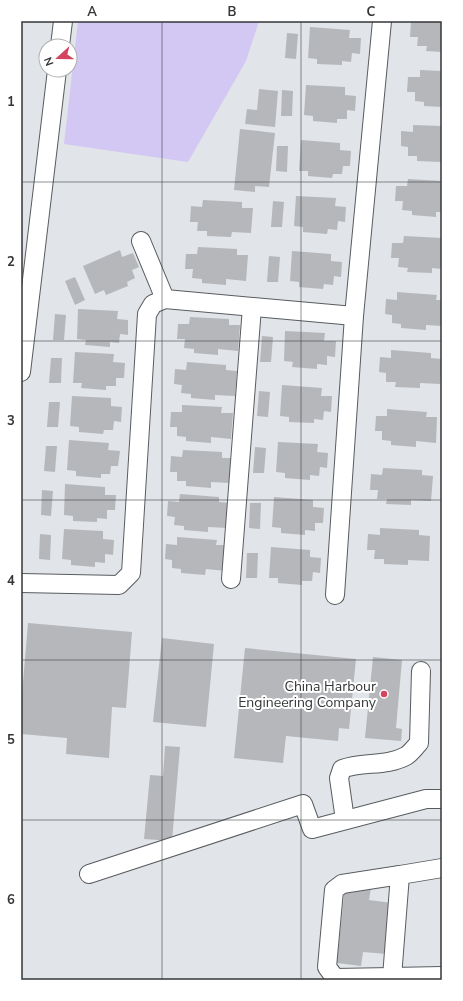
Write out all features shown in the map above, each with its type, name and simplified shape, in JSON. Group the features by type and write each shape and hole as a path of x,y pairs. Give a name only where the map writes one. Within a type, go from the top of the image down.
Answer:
{"street":[{"path":"61,38 63,21"},
{"path":"335,595 354,316 382,21"},
{"path":"21,372 57,78"},
{"path":"141,240 165,299"},
{"path":"21,582 119,585 132,573 147,314 153,304 165,299 354,316"},
{"path":"232,579 252,307"},
{"path":"345,820 339,778 342,769 352,765 366,765 391,761 407,756 419,743 421,671"},
{"path":"89,874 303,804 312,829 426,799 442,799"},
{"path":"442,868 342,884 334,890 327,967 334,979 392,979 442,976"},
{"path":"392,979 400,874"}],"shaded area":[{"path":"78,21 259,21 246,61 188,162 64,144 72,78 78,78 78,38 76,38"}],"building":[{"path":"411,21 442,21 442,52 426,51 427,46 417,46 418,37 410,37"},
{"path":"310,27 350,30 349,38 361,38 360,54 352,53 351,62 342,61 342,65 317,64 317,59 308,58"},
{"path":"287,33 298,34 296,59 285,58"},
{"path":"420,70 442,71 442,107 424,106 424,102 415,101 415,92 407,92 408,77 420,77"},
{"path":"306,85 345,87 345,95 356,96 355,111 347,110 347,119 337,119 337,123 313,121 313,116 304,115"},
{"path":"259,89 278,91 275,127 245,124 247,109 257,110"},
{"path":"282,90 293,91 292,116 281,116"},
{"path":"413,125 442,126 441,162 417,161 417,156 408,156 408,147 401,146 401,131 413,132"},
{"path":"240,129 275,133 269,187 255,186 255,192 234,190"},
{"path":"301,140 340,143 340,150 351,151 350,166 343,166 342,174 333,174 332,178 308,176 308,171 299,171"},
{"path":"277,146 288,146 287,172 276,171"},
{"path":"408,179 442,181 442,212 436,212 436,217 412,215 412,211 402,210 403,201 395,201 396,186 407,186"},
{"path":"296,196 336,198 335,206 346,207 345,222 338,221 337,230 328,229 327,234 303,232 303,227 294,226"},
{"path":"203,200 242,202 242,208 253,208 251,233 232,232 231,237 207,236 207,231 197,231 198,222 190,222 191,206 202,207"},
{"path":"273,201 284,202 282,227 271,227"},
{"path":"404,236 442,238 442,269 432,268 432,273 407,272 408,268 398,267 399,258 391,258 392,243 403,243"},
{"path":"198,247 237,249 237,255 248,255 246,281 226,279 226,285 202,283 202,279 192,278 193,269 185,269 186,254 197,254"},
{"path":"120,250 122,257 133,253 139,267 132,270 135,278 127,282 128,286 106,295 104,290 95,294 83,266"},
{"path":"292,251 331,254 331,261 342,262 341,277 334,276 333,285 324,284 323,289 299,287 299,282 290,281"},
{"path":"269,256 280,257 278,282 267,282"},
{"path":"75,277 85,300 75,305 65,281"},
{"path":"397,292 437,295 436,300 442,300 442,326 426,325 426,330 401,328 401,324 392,323 392,315 385,314 386,299 397,300"},
{"path":"78,309 118,311 117,319 128,320 128,335 120,334 119,343 110,342 110,347 85,345 86,340 77,339"},
{"path":"55,314 66,315 64,340 53,340"},
{"path":"190,317 229,319 229,325 240,325 238,351 218,349 218,355 194,353 194,349 184,348 185,339 177,339 178,324 189,324"},
{"path":"285,331 325,333 324,341 336,341 335,357 327,356 327,365 317,364 317,369 292,367 293,362 284,361"},
{"path":"262,336 273,337 271,362 260,362"},
{"path":"391,350 431,353 431,358 442,359 440,384 420,383 420,388 395,387 396,382 386,382 386,373 379,372 380,357 391,358"},
{"path":"75,352 114,354 113,362 125,363 124,378 116,378 116,386 106,386 106,390 81,388 82,383 73,383"},
{"path":"51,358 62,358 61,383 49,383"},
{"path":"187,362 226,365 226,370 237,371 235,396 215,395 215,400 191,398 191,394 181,393 182,385 174,384 175,369 186,370"},
{"path":"282,385 322,388 321,396 332,396 331,412 324,411 323,420 314,419 314,423 289,422 289,417 280,416"},
{"path":"259,391 270,392 268,417 257,416"},
{"path":"72,396 111,398 111,406 122,407 121,422 114,421 113,430 104,430 103,434 79,432 79,427 70,426"},
{"path":"49,402 60,402 58,427 47,427"},
{"path":"182,405 222,407 221,413 233,413 231,439 211,437 211,443 186,441 186,437 177,436 177,427 170,427 171,412 182,412"},
{"path":"387,409 427,412 426,417 437,417 436,443 416,441 416,447 391,445 391,441 382,440 382,431 375,431 376,416 387,416"},
{"path":"69,440 109,443 108,450 120,451 118,466 111,466 110,474 101,474 101,478 76,476 76,471 67,470"},
{"path":"278,442 318,444 317,452 328,453 327,468 320,467 319,476 310,475 310,480 285,478 285,473 276,472"},
{"path":"46,446 57,446 55,472 44,471"},
{"path":"255,447 266,448 264,473 253,473"},
{"path":"183,450 222,452 222,458 232,458 231,483 211,482 211,488 186,486 186,481 177,481 177,472 170,472 171,456 182,457"},
{"path":"383,468 422,470 422,475 433,476 431,501 411,500 411,505 386,504 387,499 377,499 378,490 370,490 371,474 382,475"},
{"path":"65,484 105,487 105,495 116,495 115,510 107,510 107,519 97,518 97,522 73,521 73,516 64,515"},
{"path":"42,490 53,491 51,516 41,515"},
{"path":"180,494 219,497 219,502 230,503 228,528 208,527 208,532 184,530 184,526 174,525 175,517 167,516 168,501 179,502"},
{"path":"274,497 313,500 313,507 324,508 323,523 315,523 315,531 305,530 305,535 281,533 281,528 272,527"},
{"path":"250,503 261,503 260,529 249,528"},
{"path":"380,528 419,530 419,535 430,536 429,561 408,560 408,565 384,564 384,559 374,559 375,550 367,550 368,534 380,535"},
{"path":"64,529 103,531 103,539 114,540 113,555 105,554 105,563 95,562 95,567 71,565 71,560 62,559"},
{"path":"40,534 51,535 50,560 39,559"},
{"path":"177,537 217,540 216,545 227,545 226,571 206,569 205,575 181,573 181,569 172,568 172,560 165,559 166,544 177,545"},
{"path":"271,547 310,550 310,557 321,558 320,573 313,572 312,581 302,581 302,585 278,583 278,578 269,578"},
{"path":"247,553 258,553 257,578 246,578"},
{"path":"28,623 132,632 126,708 112,707 109,758 66,754 67,738 21,734 21,706"},
{"path":"162,638 214,644 206,727 153,722"},
{"path":"245,648 356,659 349,729 339,728 338,741 286,736 283,763 234,758"},
{"name":"China Harbour Engineering Company","path":"373,657 402,660 396,728 402,729 401,741 365,738"},
{"path":"165,746 180,747 172,841 144,839 150,775 163,776"},
{"path":"345,885 371,888 369,900 392,903 387,954 363,952 361,966 337,963"}],"place":[{"name":"China Harbour Engineering Company","path":"384,694"}]}
